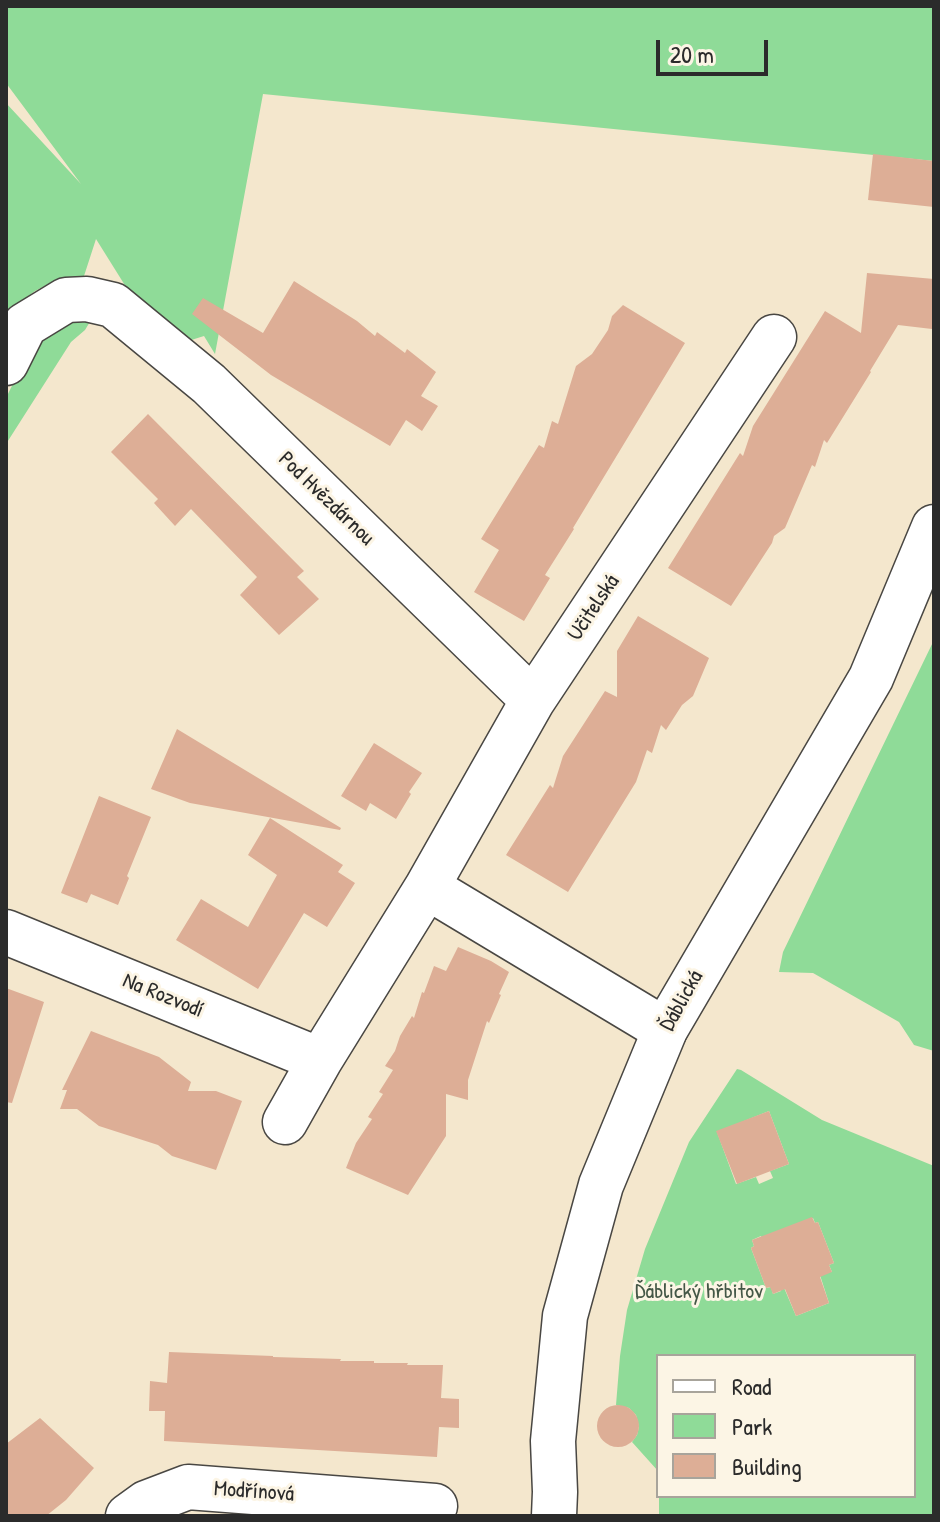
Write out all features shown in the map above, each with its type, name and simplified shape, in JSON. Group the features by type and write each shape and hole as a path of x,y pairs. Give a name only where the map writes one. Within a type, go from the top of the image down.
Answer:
{"street":[{"name":"Pod Hvězdárnou","path":"6,363 25,325 66,300 87,299 113,305 209,384 533,700"},
{"name":"Učitelská","path":"285,1122 427,887 533,700 774,337"},
{"name":"Ďáblická","path":"554,1516 553,1441 565,1316 601,1185 665,1030 871,678 934,527"},
{"path":"427,887 665,1030"},
{"name":"Na Rozvodí","path":"6,932 320,1060"},
{"name":"Modřínová","path":"128,1516 146,1503 187,1501 435,1506"}],"green space":[{"path":"6,6 934,6 934,161 263,94 215,354 204,336 185,342 126,287 96,239 84,276 58,279 35,291 14,307 6,321 6,103 81,184 6,83"},
{"path":"78,319 91,320 71,342 6,444 6,398 30,349 44,333"},
{"path":"934,640 934,1051 914,1045 899,1022 813,973 779,972 783,952"},
{"name":"Ďáblický hřbitov","path":"737,1069 822,1120 934,1166 934,1516 659,1516 659,1498 916,1498 916,1354 656,1354 656,1469 632,1442 639,1427 636,1415 629,1408 616,1405 627,1310 645,1249 689,1142","holes":["769,1111 789,1164 770,1171 773,1178 759,1184 756,1177 736,1184 717,1132","813,1218 815,1223 818,1222 834,1263 829,1265 832,1272 818,1269 829,1303 796,1316 782,1283 779,1284 781,1291 773,1294 771,1287 766,1288 751,1248 754,1246 752,1240 761,1236 764,1242"]}],"building":[{"path":"873,154 934,161 934,207 868,200"},
{"path":"867,273 934,279 932,329 898,325 827,443 824,440 815,467 812,465 785,528 774,536 731,606 668,568 740,453 743,456 753,426 825,311 861,333"},
{"path":"294,281 375,336 377,332 405,353 407,349 436,372 421,396 438,406 422,431 406,420 390,446 271,375 192,314 203,298 263,333"},
{"path":"623,305 685,343 545,575 550,578 524,621 474,592 499,550 481,539 539,445 544,448 552,421 558,424 576,366 592,354 608,330 612,316"},
{"path":"148,414 304,571 297,577 319,599 279,635 240,595 257,577 191,509 175,526 154,503 158,499 111,452"},
{"path":"638,616 709,658 693,696 682,705 666,730 661,725 652,753 647,750 636,782 568,892 506,855 550,785 553,788 563,756 605,691 617,697 617,651"},
{"path":"177,729 340,830 190,803 151,789"},
{"path":"374,743 422,773 396,819 370,803 366,811 341,796"},
{"path":"99,796 151,817 118,905 91,894 87,903 61,893"},
{"path":"270,818 343,865 338,872 355,883 327,927 304,913 258,989 176,940 201,899 248,927 277,875 248,855"},
{"path":"458,947 509,972 489,1023 487,1021 468,1080 468,1100 446,1094 446,1136 408,1195 346,1168 356,1143 372,1119 368,1117 383,1094 379,1092 393,1070 385,1066 412,1016 414,1018 434,966 446,971"},
{"path":"6,988 44,1002 12,1103 6,1102"},
{"path":"91,1031 159,1057 191,1082 188,1091 216,1091 242,1101 216,1170 172,1156 158,1145 99,1126 77,1109 60,1109 67,1090 62,1090"},
{"path":"769,1111 789,1164 737,1184 716,1131"},
{"path":"812,1217 815,1223 818,1222 834,1263 829,1265 832,1272 820,1277 829,1303 796,1316 785,1289 773,1294 770,1287 766,1288 751,1248 754,1246 752,1240"},
{"path":"169,1352 443,1365 441,1398 459,1399 459,1428 439,1427 437,1457 164,1441 165,1411 149,1411 150,1381 167,1383"},
{"path":"618,1405 633,1411 639,1426 633,1441 618,1447 603,1441 597,1426 603,1411"},
{"path":"40,1418 94,1468 66,1500 46,1516 6,1516 6,1444"}]}
